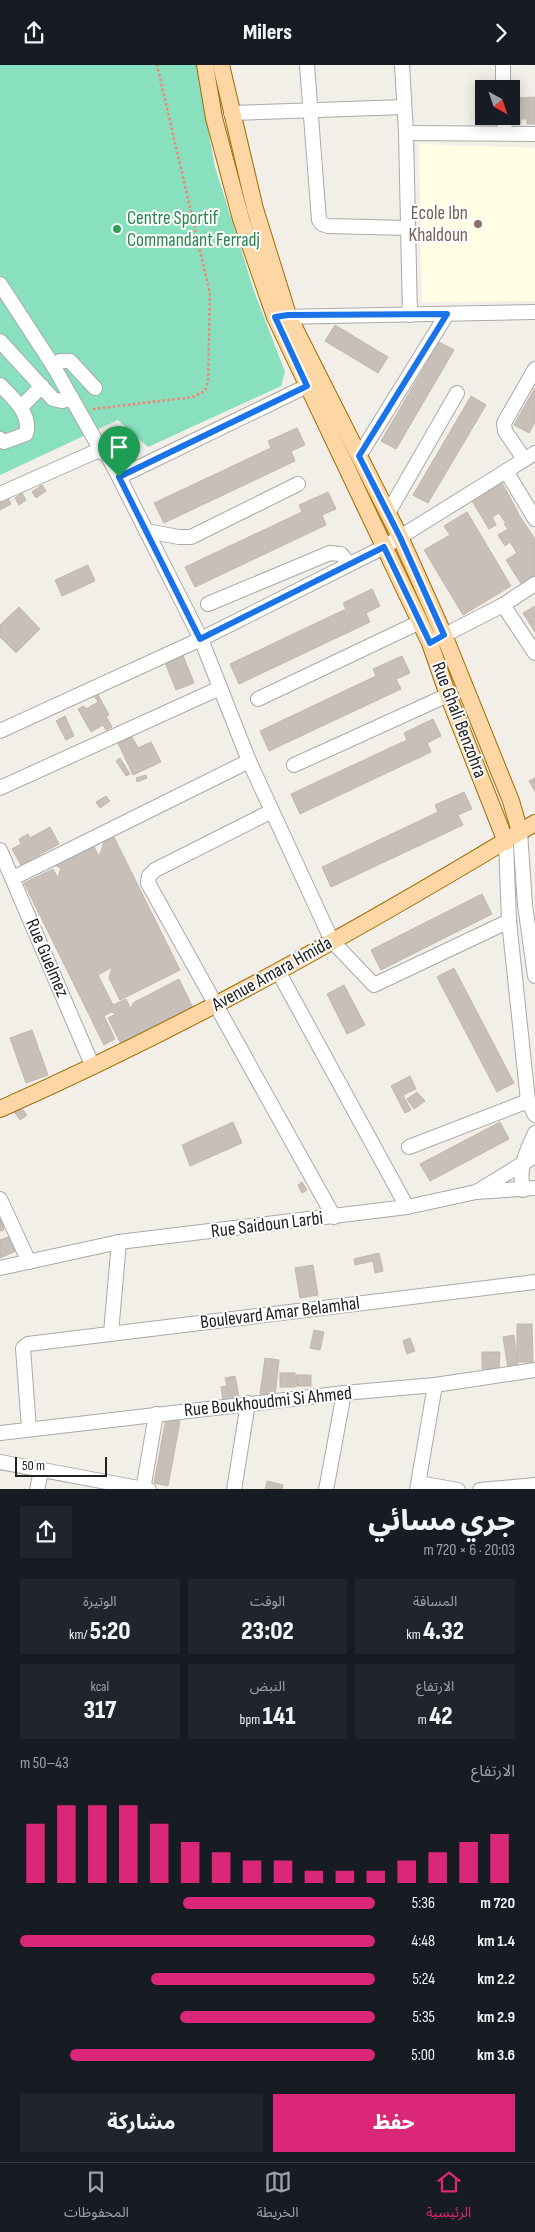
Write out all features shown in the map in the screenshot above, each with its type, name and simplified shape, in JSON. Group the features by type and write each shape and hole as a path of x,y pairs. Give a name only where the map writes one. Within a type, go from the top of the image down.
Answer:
{"main road":[{"name":"Rue Ghali Benzohra","path":"205,65 214,118 242,219 282,316 307,386 420,622 437,639 448,695 513,837"},
{"name":"Rue Ghali Benzohra","path":"221,65 231,113 282,316 359,456 400,537 437,639 512,801 513,837"},
{"name":"Avenue Amara Hmida","path":"0,1109 93,1067 215,1005 332,941 535,823"}],"street":[{"path":"307,65 309,111 319,219 322,224 328,226 408,228"},
{"path":"402,65 406,133 410,315"},
{"path":"502,65 503,80"},
{"path":"231,113 404,107"},
{"path":"505,125 505,133"},
{"path":"406,133 535,134"},
{"path":"0,284 54,367 102,452 106,455 119,477 200,639 249,761 332,941 374,985 509,921"},
{"path":"282,316 535,312"},
{"path":"359,456 447,314"},
{"path":"0,341 53,399 62,401 72,398"},
{"path":"54,367 60,361 70,361 95,388"},
{"path":"0,731 200,639 384,547 530,456 505,431 504,423 535,369"},
{"path":"0,385 21,407 28,429 26,433 4,442 0,439"},
{"path":"119,477 307,386"},
{"path":"21,407 42,387"},
{"path":"388,513 457,393"},
{"path":"0,494 97,451 102,452"},
{"path":"506,471 535,519"},
{"path":"146,531 179,537 191,537 298,483"},
{"path":"208,604 330,553 341,554 349,564"},
{"path":"437,639 503,605 535,584"},
{"path":"503,605 535,653"},
{"path":"258,699 420,622"},
{"path":"0,788 220,688"},
{"path":"294,765 448,695"},
{"path":"13,878 249,761"},
{"path":"272,811 155,870 149,876 148,883 334,1217"},
{"name":"Rue Ghali Benzohra","path":"513,837 509,921 528,1101 535,1115"},
{"name":"Rue Ghali Benzohra","path":"513,837 535,976"},
{"name":"Rue Guelmez","path":"0,850 93,1067"},
{"path":"278,971 407,1207"},
{"path":"408,1147 528,1101"},
{"path":"529,1189 520,1176 522,1163 535,1133"},
{"path":"476,1192 535,1156"},
{"name":"Rue Saidoun Larbi","path":"0,1268 119,1242 407,1207 476,1192 529,1189"},
{"path":"0,1199 30,1262"},
{"path":"111,1333 119,1242"},
{"name":"Boulevard Amar Belamhal","path":"29,1429 25,1345 535,1282"},
{"name":"Rue Boukhoudmi Si Ahmed","path":"0,1433 248,1403 435,1385 535,1370"},
{"path":"435,1385 418,1486 458,1489"},
{"path":"326,1489 344,1393"},
{"path":"234,1489 248,1403"},
{"path":"0,1462 145,1489 156,1414"},
{"path":"37,1489 41,1471"},
{"path":"480,1489 535,1485"}],"path":[{"path":"79,411 193,397 205,391 208,382 210,294 158,65"}],"shaded area":[{"name":"Ecole Ibn Khaldoun","path":"419,144 535,148 535,301 422,302"}],"green space":[{"name":"Centre Sportif Commandant Ferradj","path":"0,65 196,65 215,167 254,291 285,372 281,386 148,447 118,420 0,475"}],"building":[{"path":"535,97 535,124 527,124 527,119 521,119 521,124 520,98"},
{"path":"335,325 388,357 378,373 325,341"},
{"path":"439,342 454,350 396,449 381,441"},
{"path":"535,388 535,422 529,433 514,425"},
{"path":"471,396 486,405 428,503 413,495"},
{"path":"297,428 305,445 291,451 295,461 164,523 154,503 271,448 268,441"},
{"path":"501,481 519,514 505,522 499,513 492,517 496,525 489,529 471,499"},
{"path":"42,485 46,491 36,498 32,492"},
{"path":"328,492 336,509 322,515 326,525 195,587 185,567 302,512 299,505"},
{"path":"22,493 26,500 19,505 15,498"},
{"path":"8,498 11,504 0,510 0,503"},
{"path":"467,512 511,586 463,615 424,550 450,535 444,526"},
{"path":"519,515 535,539 535,577 522,585 506,560 517,553 510,542 505,546 498,535 508,529 504,524"},
{"path":"88,565 95,581 62,596 55,580"},
{"path":"372,589 380,606 366,613 370,622 239,684 230,664 346,609 343,603"},
{"path":"535,606 535,632 523,613"},
{"path":"19,607 40,629 16,653 0,637 0,625"},
{"path":"182,653 194,683 176,690 164,660"},
{"path":"402,656 410,673 396,679 401,689 269,751 260,731 376,676 373,669"},
{"path":"97,693 109,715 106,716 112,727 106,730 103,725 91,732 78,709 84,706 86,709 98,702 94,695"},
{"path":"65,716 74,736 66,740 56,721"},
{"path":"433,719 441,736 427,743 431,752 300,814 291,794 407,740 404,733"},
{"path":"132,737 138,748 151,742 161,762 133,775 118,743"},
{"path":"120,758 130,774 126,776 116,761"},
{"path":"146,775 147,778 137,782 136,778"},
{"path":"535,778 535,791 529,781"},
{"path":"464,792 472,809 458,815 463,825 331,887 322,867 438,812 435,805"},
{"path":"106,796 110,801 100,808 96,802"},
{"path":"50,827 59,844 21,865 12,849 21,844 19,839 28,834 30,838"},
{"path":"114,837 180,970 120,1000 109,978 112,967 98,975 113,1005 126,999 131,1009 133,1003 179,979 195,1012 123,1048 108,1018 116,1014 111,1012 104,1016 115,1039 104,1045 24,883 53,869 58,878 61,868 49,863 92,842 99,857 104,842"},
{"path":"482,894 492,914 381,970 371,950"},
{"path":"454,968 514,1083 497,1092 437,977"},
{"path":"344,985 365,1025 347,1034 327,994"},
{"path":"32,1030 48,1075 26,1083 10,1038"},
{"path":"410,1076 416,1089 403,1095 411,1110 405,1113 391,1086"},
{"path":"417,1092 425,1101 414,1109 407,1099"},
{"path":"19,1105 27,1115 20,1120 13,1110"},
{"path":"233,1122 242,1143 190,1166 182,1145"},
{"path":"500,1122 509,1139 430,1181 420,1164"},
{"path":"302,1182 307,1190 302,1193 298,1185"},
{"path":"0,1215 4,1230 0,1231"},
{"path":"11,1236 16,1251 0,1258 0,1240"},
{"path":"379,1253 383,1271 375,1273 373,1261 355,1265 354,1259"},
{"path":"313,1265 318,1295 300,1298 295,1268"},
{"path":"517,1324 532,1324 533,1362 517,1362"},
{"path":"314,1330 324,1332 320,1350 310,1348"},
{"path":"514,1335 518,1367 508,1369 503,1337"},
{"path":"410,1338 415,1351 407,1354 403,1341"},
{"path":"482,1352 500,1352 499,1369 482,1369"},
{"path":"265,1358 279,1360 275,1396 260,1394"},
{"path":"280,1373 295,1373 295,1387 280,1387"},
{"path":"296,1375 311,1375 311,1386 296,1386"},
{"path":"235,1376 239,1397 223,1400 221,1387 227,1386 225,1378"},
{"path":"166,1418 180,1421 168,1486 154,1483"},
{"path":"267,1481 283,1485 282,1489 265,1489"}],"place":[{"name":"Ecole Ibn Khaldoun","path":"478,224"},
{"name":"Centre Sportif Commandant Ferradj","path":"117,229"}],"route":[{"path":"447,314 359,456 400,537 444,635 430,643 384,547 200,639 119,477 307,386 275,317 288,315 447,314"}]}
